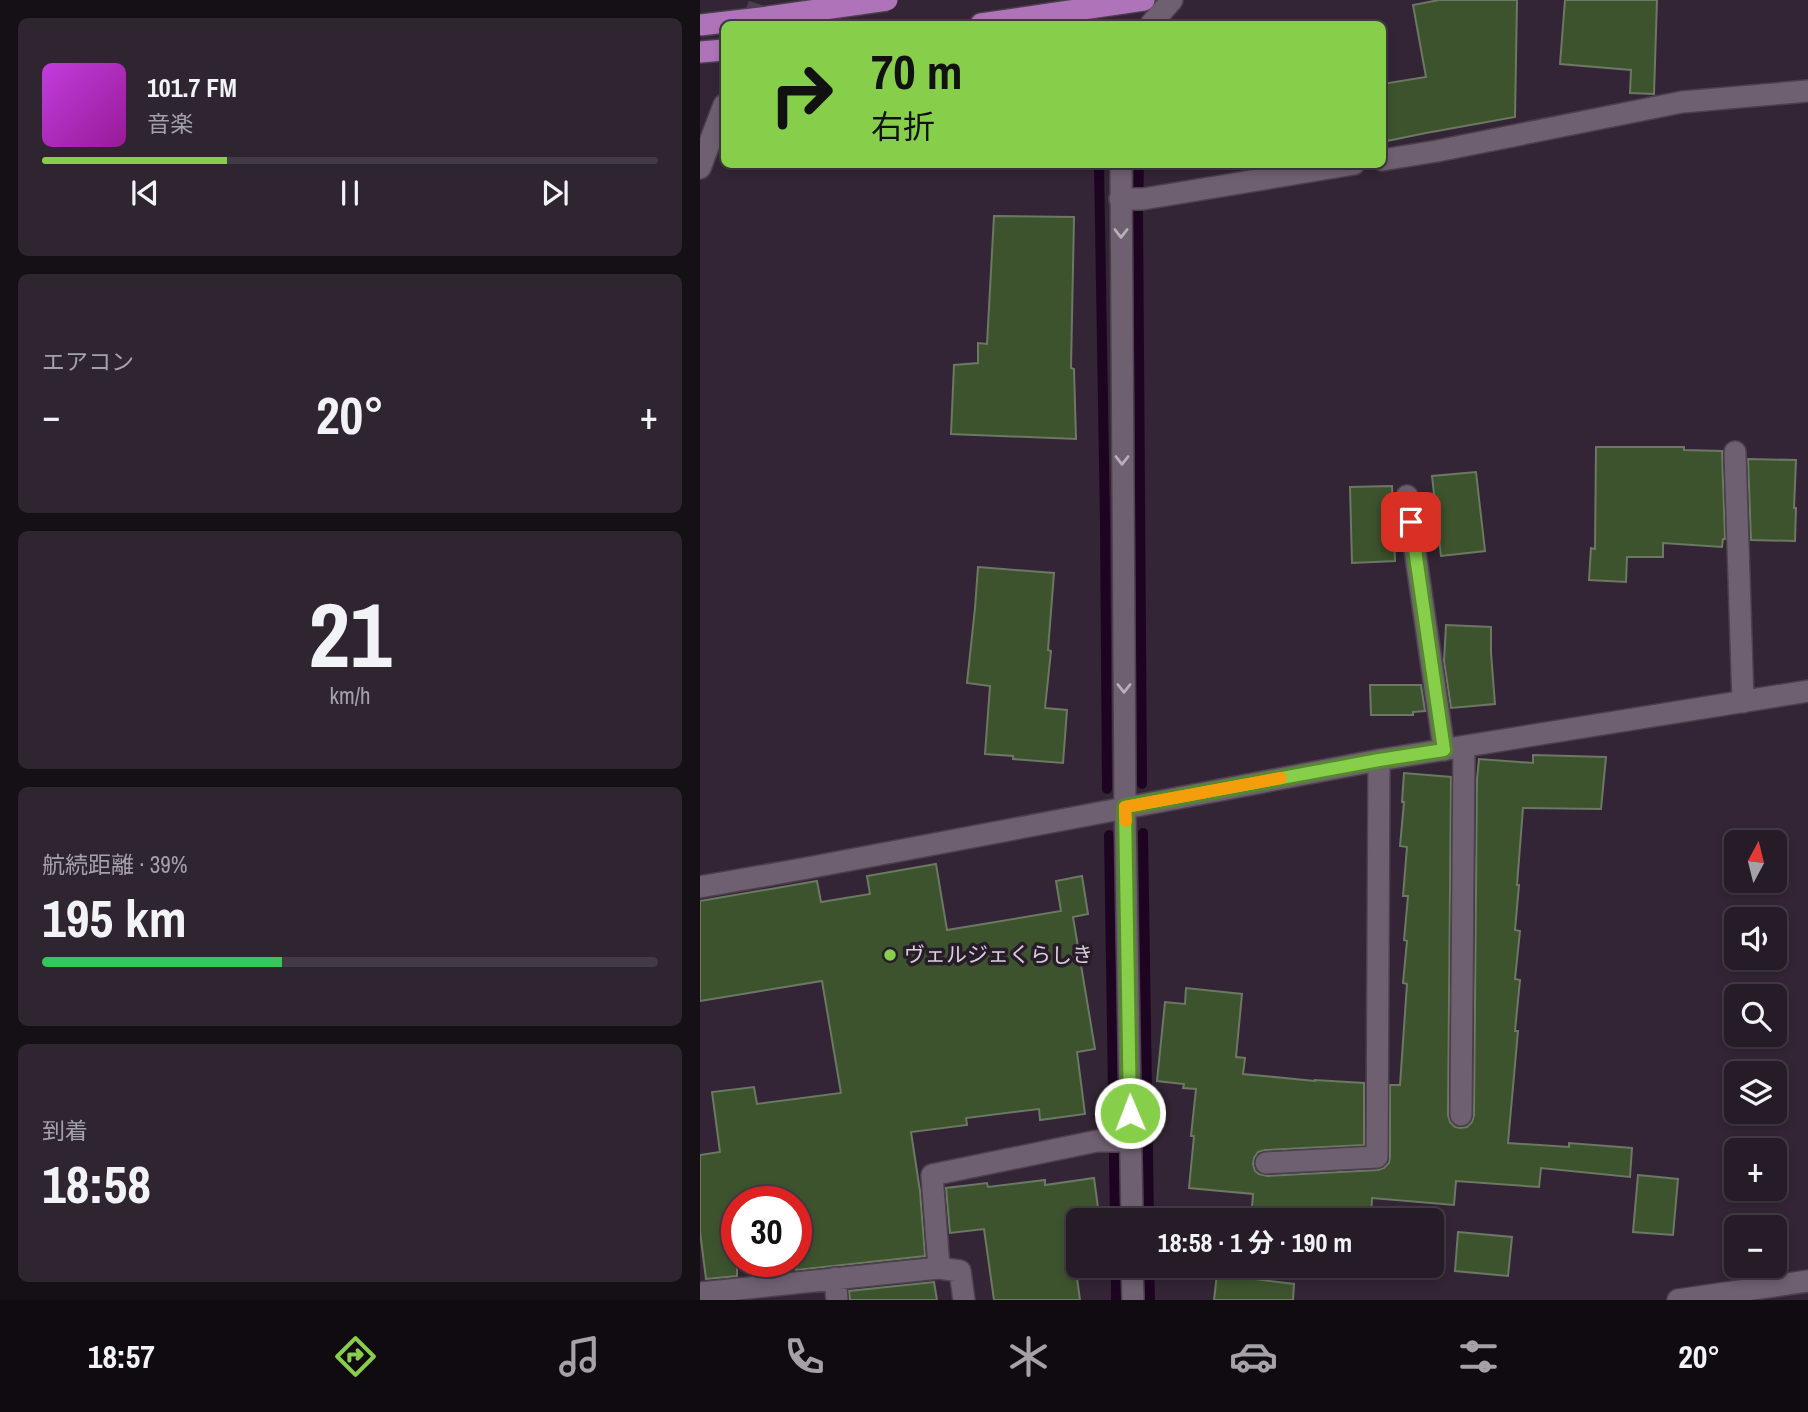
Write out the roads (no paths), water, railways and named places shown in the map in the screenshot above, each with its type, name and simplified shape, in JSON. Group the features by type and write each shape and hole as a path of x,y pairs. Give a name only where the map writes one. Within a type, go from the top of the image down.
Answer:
{"highway":[{"path":"734,21 887,0"},
{"path":"1001,21 1144,0"},
{"path":"700,25 721,23"},
{"path":"700,52 721,50"}],"street":[{"path":"1154,21 1172,0"},
{"path":"1386,159 1682,102 1808,91"},
{"path":"700,168 721,113"},
{"path":"1122,168 1132,199 1118,1141 1130,1208"},
{"path":"1132,199 1329,168"},
{"path":"1735,453 1743,702"},
{"path":"1407,496 1454,749 1461,1115"},
{"path":"700,887 1379,760 1808,691"},
{"path":"1266,1163 1377,1157 1379,760"},
{"path":"939,1268 932,1175 1097,1141 1118,1141"},
{"path":"700,1293 939,1268 960,1271 964,1300"},
{"path":"835,1278 837,1300"},
{"path":"1132,1278 1133,1300"},
{"path":"1678,1300 1808,1281"}],"waterway":[{"path":"1099,168 1107,789"},
{"path":"1139,168 1142,784"},
{"path":"1143,833 1149,1208"},
{"path":"1109,835 1115,1208"},
{"path":"1116,1278 1116,1300"},
{"path":"1149,1278 1150,1300"}],"tunnel":[{"path":"753,21 760,0"}],"place":[{"name":"ヴェルジェくらしき","path":"890,955"}]}
